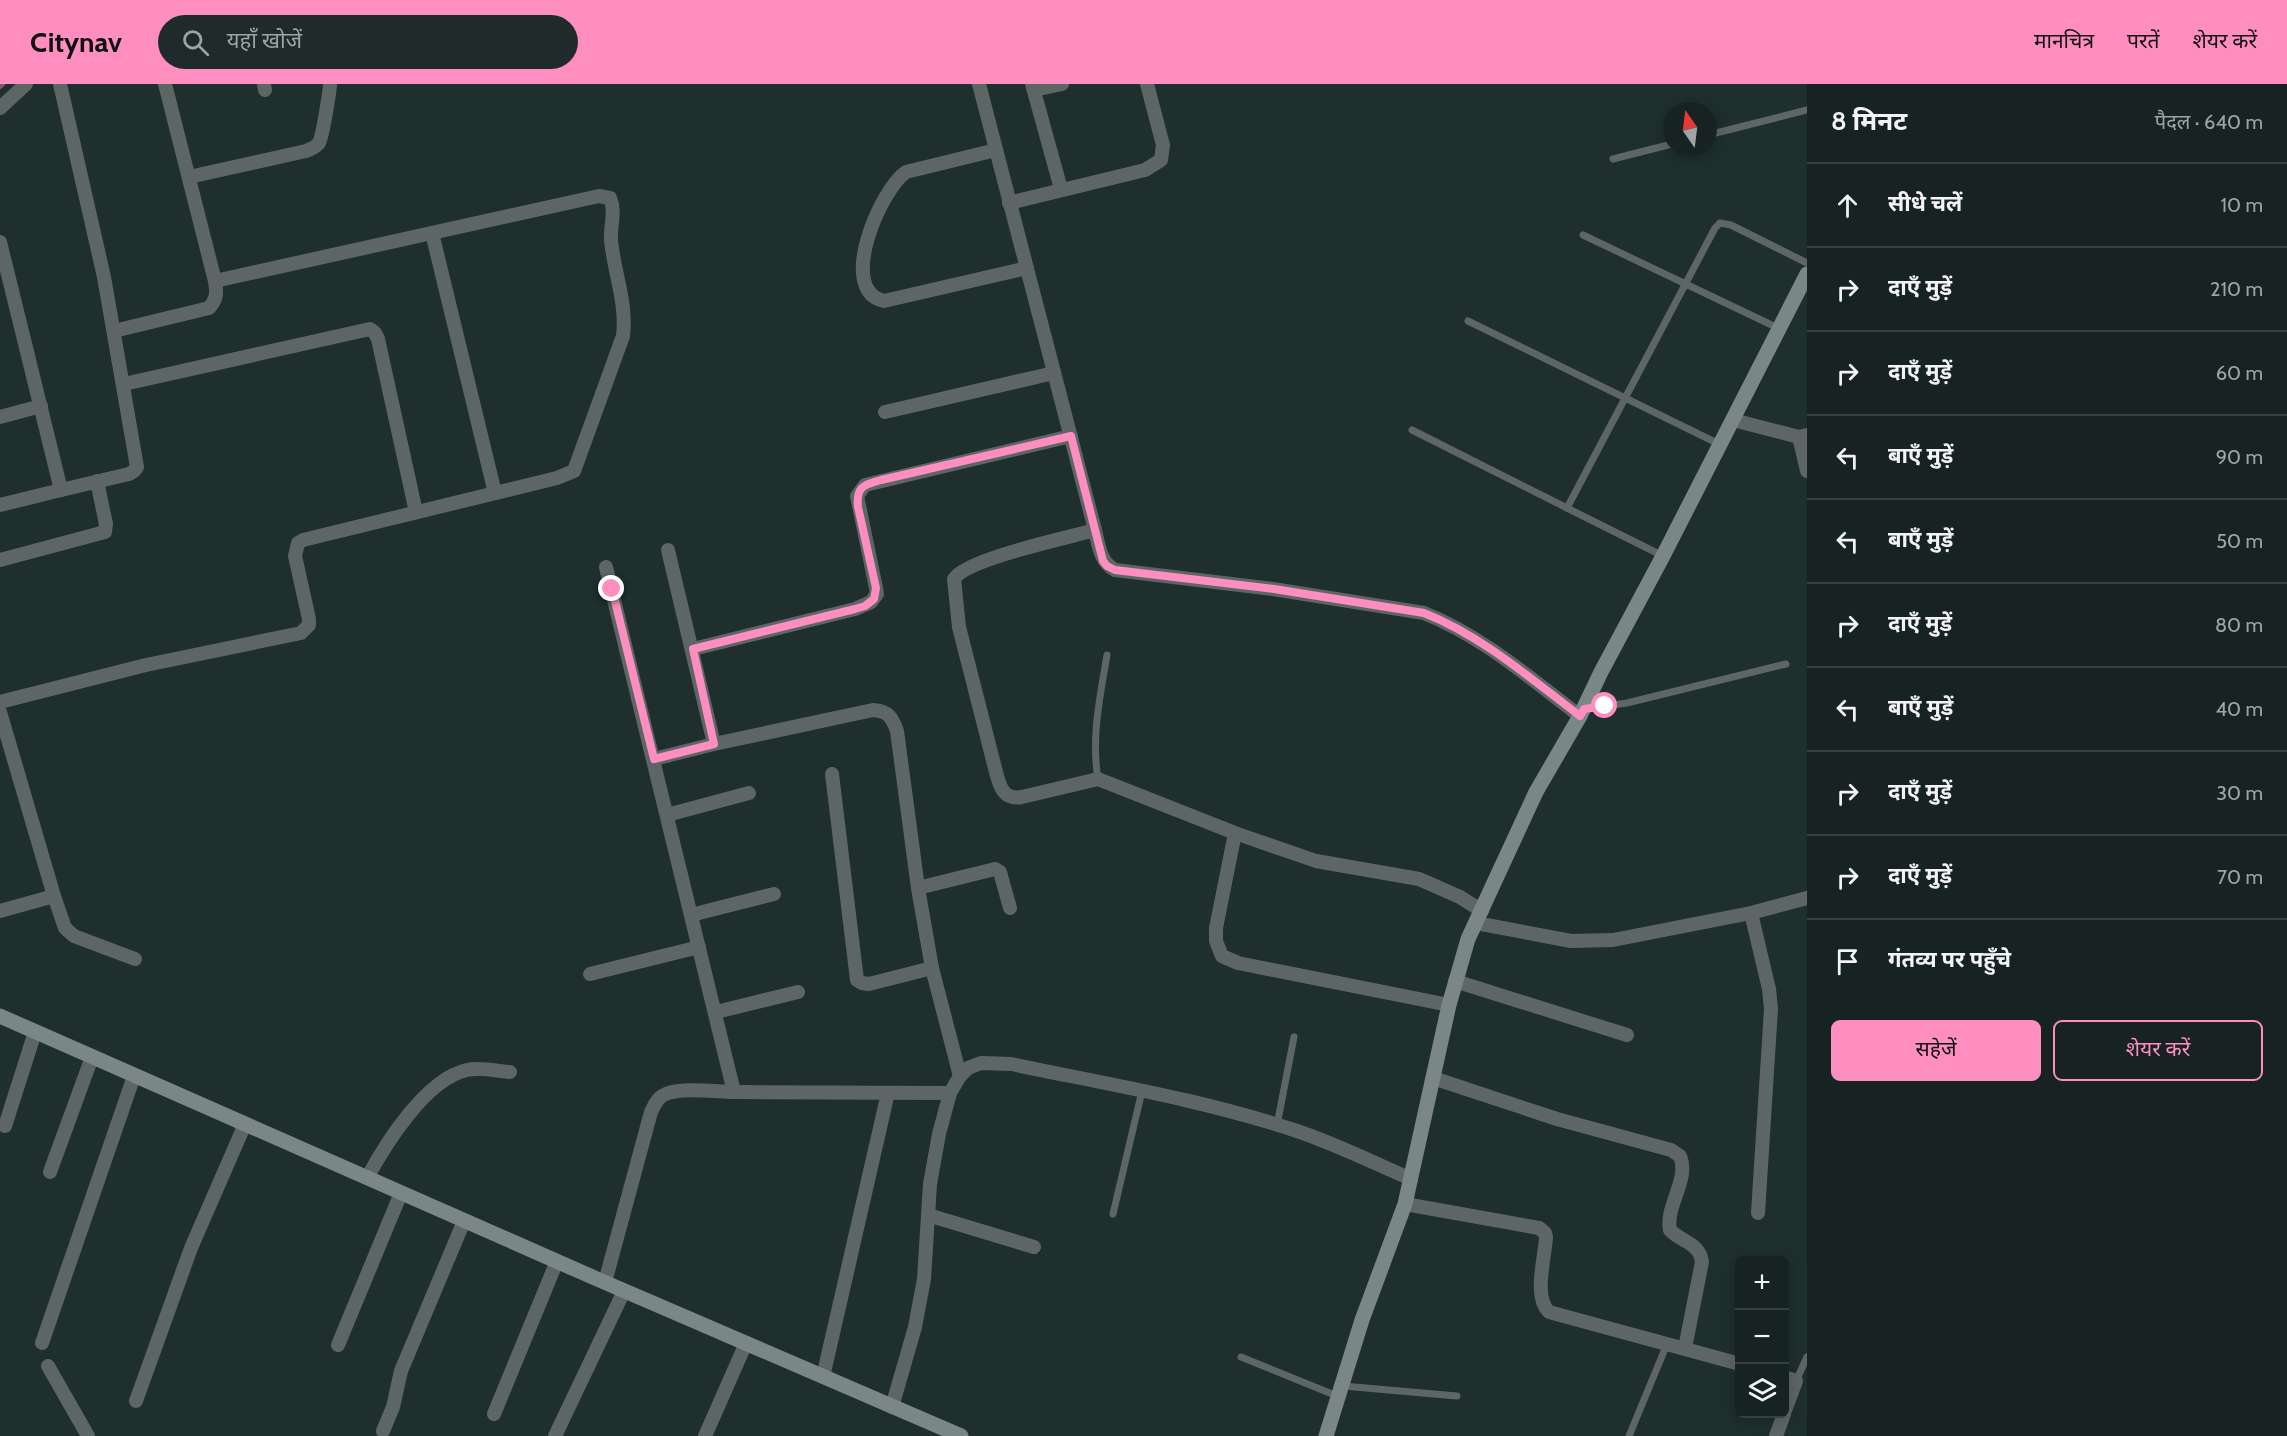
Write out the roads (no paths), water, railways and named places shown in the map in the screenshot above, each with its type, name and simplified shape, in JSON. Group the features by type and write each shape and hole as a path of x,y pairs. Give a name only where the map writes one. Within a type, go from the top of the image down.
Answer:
{"street":[{"path":"0,108 26,84"},
{"path":"0,505 129,474 137,467 124,384 94,231 60,84"},
{"path":"114,331 209,308 215,301 217,293 165,84"},
{"path":"189,177 314,147 320,142 322,135 324,115 331,92 330,84"},
{"path":"979,84 1103,561 1107,566 1115,570 1274,589 1424,613 1480,641 1582,712"},
{"path":"1062,84 1033,87 1062,189"},
{"path":"1009,202 1145,170 1161,160 1163,145 1147,84"},
{"path":"996,150 906,172 896,178 868,234 863,261 866,283 870,294 884,301 1027,268"},
{"path":"0,702 146,665 302,633 309,626 309,619 295,556 298,543 303,540 568,475 577,465 623,336 625,319 611,239 613,205 610,198 606,196 215,281"},
{"path":"432,233 495,494"},
{"path":"0,242 61,490"},
{"path":"1326,1436 1380,1268 1405,1204 1449,1005 1468,939 1536,792 1582,712 1807,274"},
{"path":"124,384 370,329 378,339 416,512"},
{"path":"885,412 1054,373"},
{"path":"0,417 41,406"},
{"path":"1733,420 1803,436 1807,471"},
{"path":"693,649 855,609 871,602 877,594 857,496 866,485 1071,436"},
{"path":"0,560 105,532 106,524 97,481"},
{"path":"1095,530 984,561 960,572 954,579 959,627 1001,790 1015,798 1098,779 1235,833 1316,861 1419,879 1460,897 1479,916 1553,938 1595,941 1659,932 1751,913 1807,898"},
{"path":"668,550 714,744"},
{"path":"606,567 734,1092"},
{"path":"654,759 873,710 883,711 890,715 897,731 918,888 932,968 960,1076"},
{"path":"0,712 63,922 74,936 135,959"},
{"path":"832,774 857,980 869,984 932,968"},
{"path":"667,815 749,793"},
{"path":"1235,833 1216,928 1216,942 1222,956 1238,963 1449,1005"},
{"path":"918,888 995,869 1000,872 1011,908"},
{"path":"691,915 774,894"},
{"path":"0,911 54,896"},
{"path":"1751,913 1767,980 1771,1009 1758,1213"},
{"path":"590,974 699,947"},
{"path":"1455,981 1627,1035"},
{"path":"716,1012 798,992"},
{"path":"0,1016 624,1291 961,1436"},
{"path":"5,1126 35,1032"},
{"path":"50,1172 92,1058"},
{"path":"892,1407 915,1327 924,1279 930,1184 939,1134 950,1093 960,1076 968,1068 981,1063 994,1062 1204,1104 1300,1131 1411,1179"},
{"path":"367,1178 398,1127 425,1098 451,1077 471,1069 510,1072"},
{"path":"42,1343 135,1076"},
{"path":"1433,1078 1557,1119 1671,1150 1680,1156 1682,1169 1670,1219 1670,1230 1695,1246 1702,1258 1685,1348"},
{"path":"605,1282 651,1112 655,1103 663,1096 681,1091 950,1093"},
{"path":"824,1377 888,1093"},
{"path":"136,1401 191,1248 245,1125"},
{"path":"338,1345 401,1193"},
{"path":"1405,1204 1539,1228 1546,1237 1541,1296 1549,1312 1735,1363"},
{"path":"928,1215 1034,1247"},
{"path":"383,1431 393,1407 401,1371 464,1221"},
{"path":"494,1414 557,1261"},
{"path":"555,1436 624,1291"},
{"path":"705,1436 746,1343"},
{"path":"48,1366 88,1436"},
{"path":"1776,1436 1782,1418"}],"lane":[{"path":"1717,133 1807,110"},
{"path":"1613,159 1663,146"},
{"path":"1567,508 1715,228 1725,222 1807,263"},
{"path":"1583,235 1780,329"},
{"path":"1468,321 1720,444"},
{"path":"1412,430 1663,556"},
{"path":"1098,779 1094,745 1095,726 1107,655"},
{"path":"1582,712 1786,664"},
{"path":"1277,1125 1294,1037"},
{"path":"1113,1214 1142,1091"},
{"path":"1629,1436 1667,1343"},
{"path":"1240,1356 1339,1391 1456,1396"},
{"path":"1791,1379 1807,1356"}],"waterway":[{"path":"0,87 3,84"}]}
